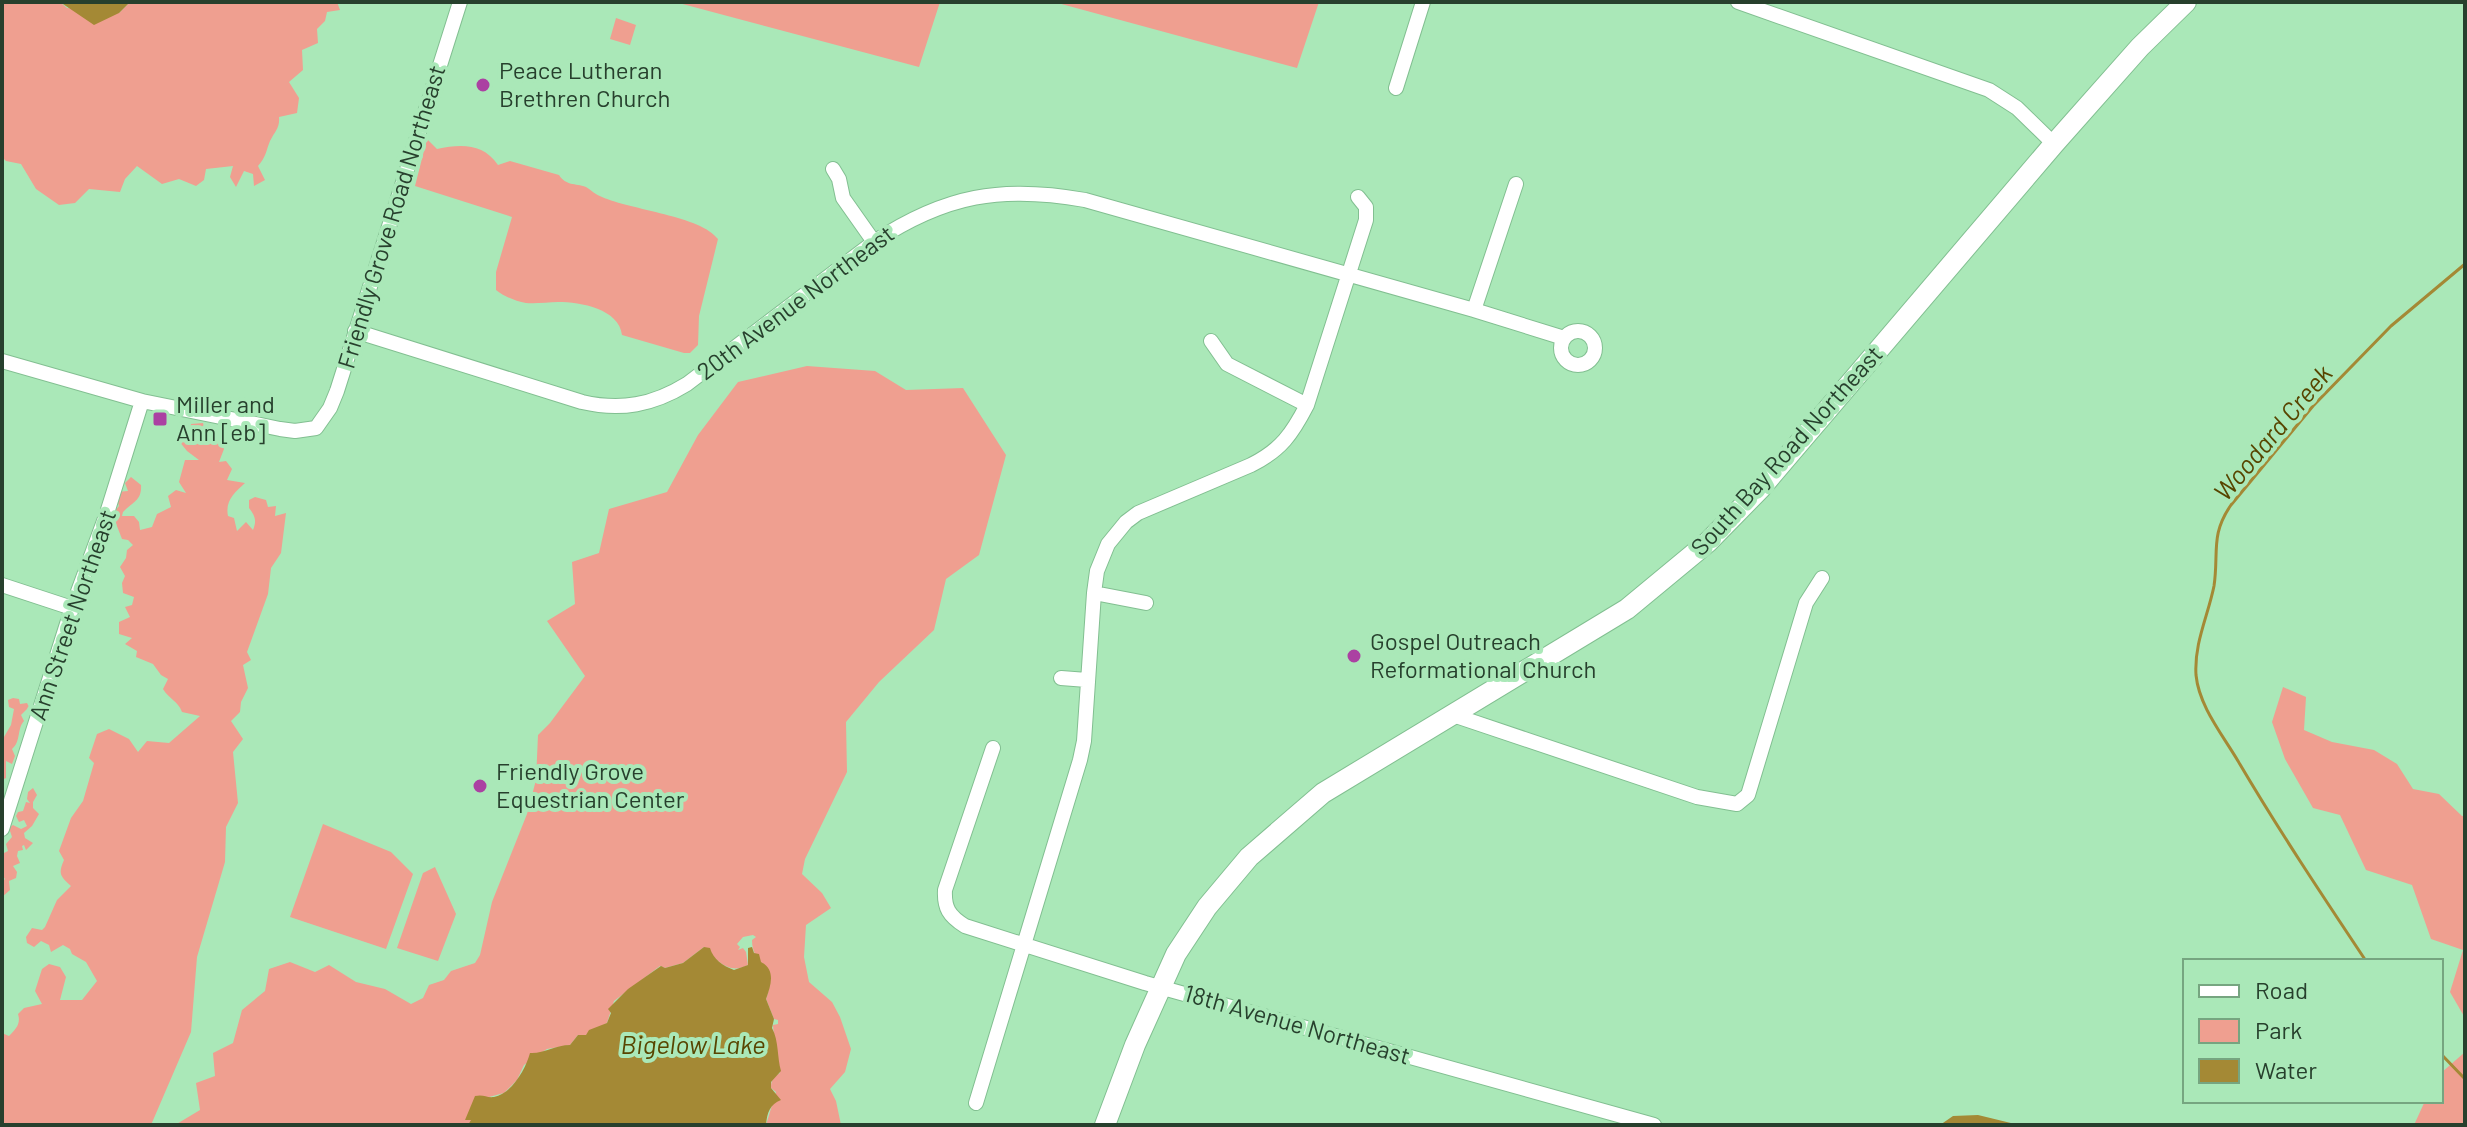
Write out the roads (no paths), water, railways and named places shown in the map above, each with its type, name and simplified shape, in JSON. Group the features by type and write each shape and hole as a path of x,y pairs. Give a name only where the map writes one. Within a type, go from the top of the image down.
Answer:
{"street":[{"name":"Friendly Grove Road Northeast","path":"142,401 280,429 295,431 316,428 337,391 460,2"},
{"path":"1396,88 1423,2"},
{"path":"1738,2 1989,90 2017,108 2054,144"},
{"name":"South Bay Road Northeast","path":"1105,1125 1176,954 1207,907 1249,857 1323,793 1627,609 1708,542 1780,466 2054,144 2140,47 2186,2"},
{"path":"833,169 839,179 843,198 874,242"},
{"path":"1474,310 1516,184"},
{"name":"20th Avenue Northeast","path":"355,331 582,402 616,408 635,406 670,394 687,384 900,224 951,203 1002,194 1048,194 1085,200 1564,338"},
{"path":"976,1103 1080,760 1094,593 1102,557 1126,522 1153,505 1266,457 1292,433 1307,405 1366,220 1366,207 1358,197"},
{"path":"1211,341 1227,364 1307,405"},
{"path":"2,361 142,401"},
{"name":"Ann Street Northeast","path":"2,829 142,401"},
{"path":"1453,715 1697,797 1737,804 1748,795 1806,603 1822,578"},
{"path":"2,585 72,608"},
{"path":"1094,593 1146,603"},
{"path":"1061,678 1087,680"},
{"name":"18th Avenue Northeast","path":"993,748 949,878 944,902 947,911 965,926 1160,987 1654,1125"}],"water":[{"path":"60,2 130,2 119,13 94,25"},
{"name":"Bigelow Lake","path":"704,947 710,948 719,962 734,970 748,965 748,948 752,947 769,969 771,983 766,999 774,1019 772,1028 781,1071 771,1082 771,1088 781,1100 770,1110 766,1125 468,1125 471,1120 465,1120 475,1096 494,1097 507,1091 522,1073 530,1053 570,1045 578,1035 586,1035 589,1030 607,1023 611,1013 608,1009 628,989 661,966 665,968 683,963"},
{"path":"1978,1115 2019,1125 1940,1125 1953,1116"}],"waterway":[{"name":"Woodard Creek","path":"2365,959 2212,720 2198,686 2197,652 2214,586 2220,526 2231,505 2313,406 2391,326 2465,264"},
{"name":"Woodard Creek","path":"2443,1056 2465,1079"}],"place":[{"name":"Peace Lutheran Brethren Church","path":"483,85"},
{"name":"Miller and Ann [eb]","path":"160,419"},
{"name":"Gospel Outreach Reformational Church","path":"1354,656"},
{"name":"Friendly Grove Equestrian Center","path":"480,786"}]}
